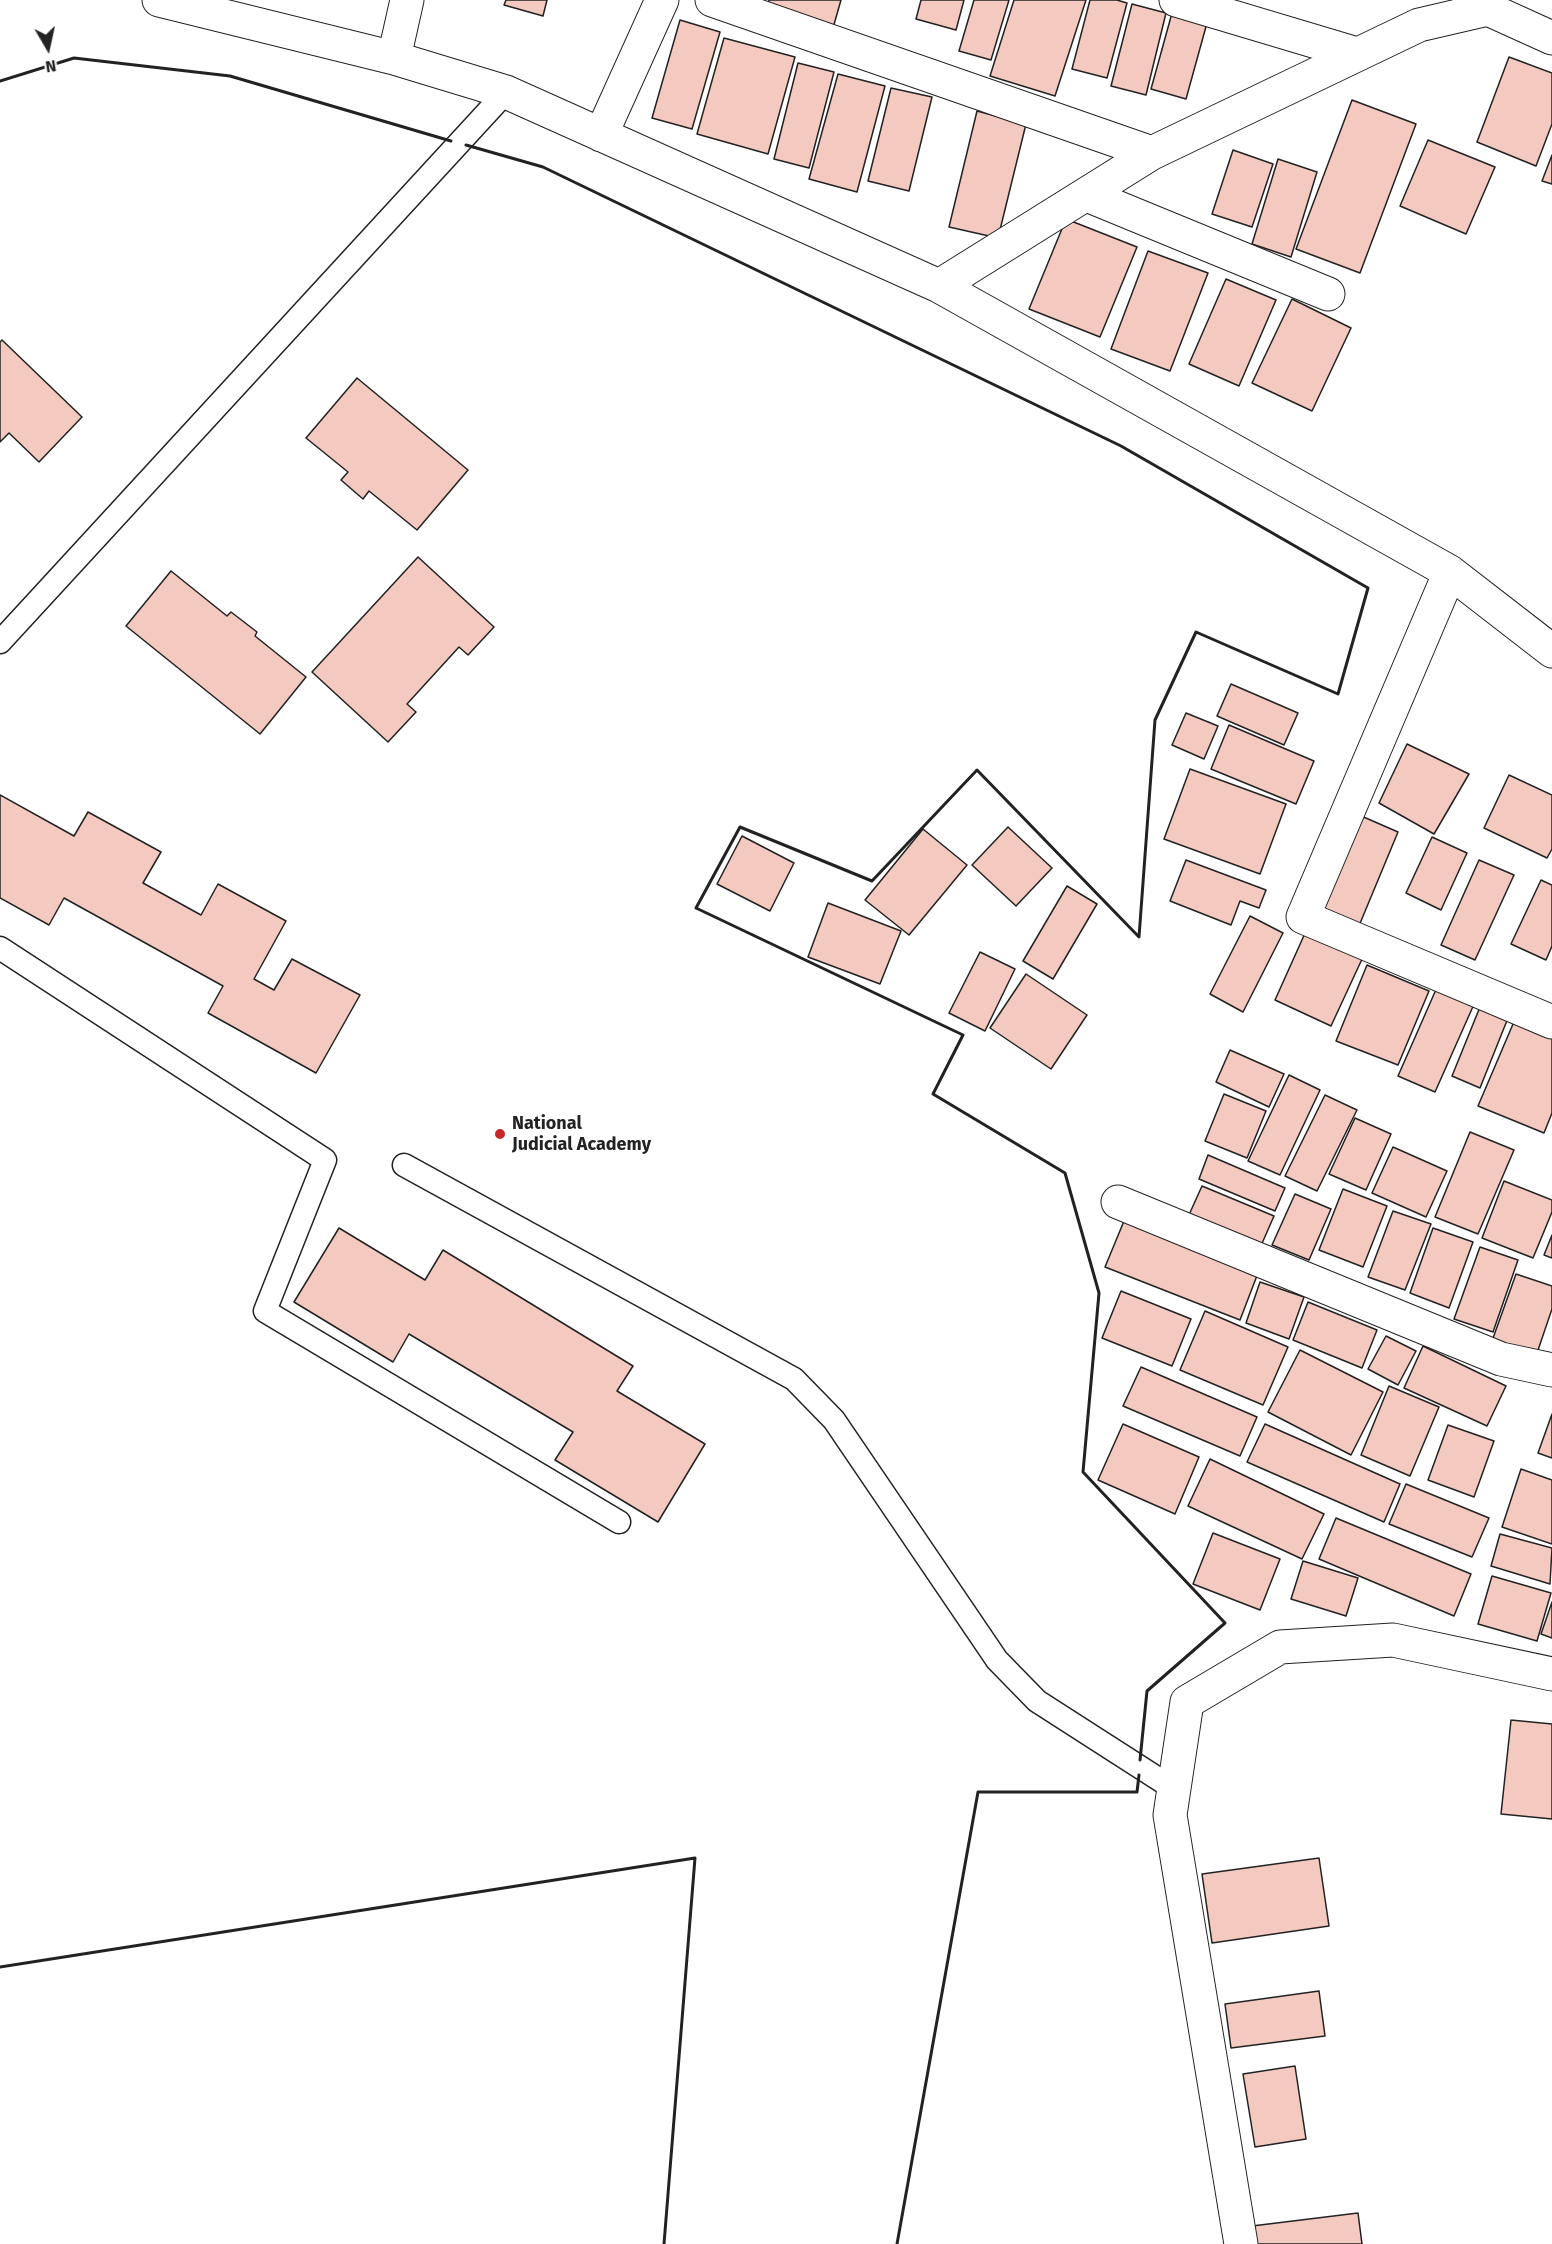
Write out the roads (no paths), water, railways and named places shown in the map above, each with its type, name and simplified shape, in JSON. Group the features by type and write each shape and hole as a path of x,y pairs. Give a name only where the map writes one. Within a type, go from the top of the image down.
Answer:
{"street":[{"path":"159,0 394,58 506,92 939,286 1450,572 1552,651"},
{"path":"394,58 407,0"},
{"path":"601,135 662,0"},
{"path":"712,0 1152,153"},
{"path":"1176,0 1357,54"},
{"path":"939,286 1152,153 1419,25 1488,9 1552,38"},
{"path":"1087,195 1328,294"},
{"path":"1450,572 1302,916 1552,1022"},
{"path":"1118,1202 1501,1359 1552,1370"},
{"path":"1241,2244 1170,1815 1187,1702 1280,1647 1393,1640 1552,1674"}],"lane":[{"path":"0,642 506,92"},
{"path":"0,948 325,1161 265,1311 619,1522"},
{"path":"404,1165 794,1379 834,1420 997,1659 1037,1701 1174,1789"}],"place":[{"name":"National Judicial Academy","path":"500,1134"}]}
